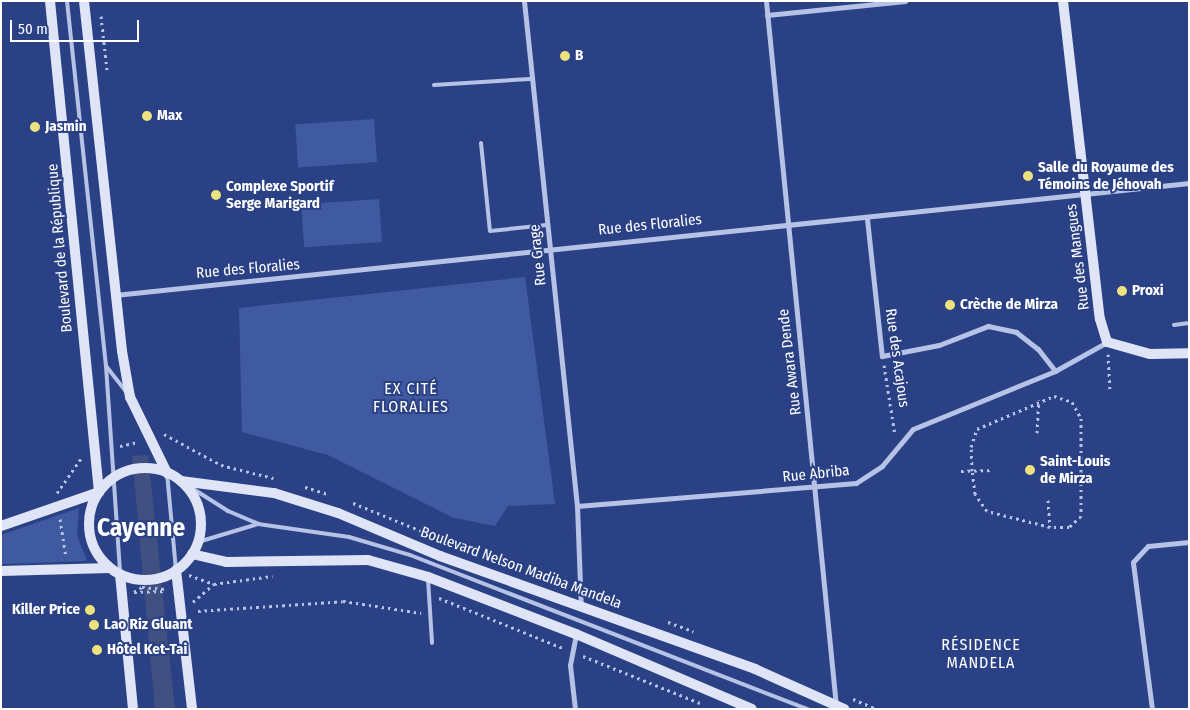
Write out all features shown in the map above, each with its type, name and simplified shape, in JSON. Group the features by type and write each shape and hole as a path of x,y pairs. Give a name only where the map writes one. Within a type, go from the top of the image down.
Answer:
{"main road":[{"name":"Boulevard de la République","path":"50,1 99,492"},
{"path":"84,1 115,295 130,397 168,473"},
{"name":"Rue des Mangues","path":"1063,1 1086,193 1107,342"},
{"path":"1107,342 1150,354 1189,353"},
{"path":"156,469 168,473 180,481 198,507 198,542 192,554 176,570 166,576 132,578 110,568 97,553 90,533 92,507 99,492 111,480 126,471 156,469"},
{"name":"Boulevard Nelson Madiba Mandela","path":"180,481 274,493 310,505 581,608 755,669 840,707"},
{"path":"1,526 99,492"},
{"path":"192,554 226,562 368,560 428,577 576,634 752,709"},
{"path":"1,571 110,568"},
{"path":"176,570 192,709"},
{"path":"120,574 133,709"}],"street":[{"name":"Rue Grage","path":"524,1 530,79 577,506 581,608"},
{"name":"Rue Awara Dende","path":"766,1 787,224 840,707"},
{"path":"767,14 905,1"},
{"name":"Rue des Floralies","path":"115,295 1189,183"},
{"name":"Rue des Acajous","path":"867,218 882,356"},
{"path":"882,356 939,345 988,326 1016,332 1038,349 1055,372"},
{"name":"Rue Abriba","path":"577,506 817,488 863,480 913,429 1055,372 1107,342"},
{"path":"1152,709 1133,562 1148,546 1189,542"},
{"path":"575,709 570,665 576,634"}],"lane":[{"path":"67,1 106,366 111,480 120,574"},
{"path":"434,85 530,79"},
{"path":"481,143 490,231 547,225"},
{"path":"1174,325 1189,323"},
{"path":"106,366 130,397"},
{"path":"168,473 176,570"},
{"path":"180,481 228,511 258,524 349,537 410,555 808,709"},
{"path":"198,542 258,524"},
{"path":"428,577 428,614 432,643"}],"path":[{"path":"1107,342 1110,389"},
{"name":"Rue des Acajous","path":"882,356 897,447"},
{"path":"1064,397 1081,418 1084,508 1069,526 1050,527 987,512 975,494 972,471 971,447 977,429 1039,400 1064,397"},
{"path":"1037,433 1039,400"},
{"path":"117,446 142,441"},
{"path":"56,496 84,455"},
{"path":"961,472 992,470"},
{"path":"1048,500 1050,527"},
{"path":"60,520 66,558"},
{"path":"176,570 214,584 275,576"},
{"path":"198,599 214,584"},
{"path":"160,586 168,590 160,592 134,592 160,586"},
{"path":"444,600 558,646"},
{"path":"198,611 344,601 428,614"},
{"path":"584,657 706,706"},
{"path":"850,698 878,709"}],"shaded area":[{"path":"374,119 377,162 298,167 295,125"},
{"path":"379,199 382,242 304,247 301,204"},
{"path":"525,277 555,504 508,506 495,526 454,518 328,455 242,432 239,308"},
{"path":"148,455 175,709 155,709 132,456"},
{"path":"79,508 77,535 87,561 1,564 1,535"}],"place":[{"name":"B","path":"565,56"},
{"name":"Max","path":"147,116"},
{"name":"Jasmin","path":"35,127"},
{"name":"Salle du Royaume des Témoins de Jéhovah","path":"1028,176"},
{"name":"Complexe Sportif Serge Marigard","path":"216,195"},
{"name":"Proxi","path":"1122,291"},
{"name":"Crèche de Mirza","path":"950,305"},
{"name":"Saint-Louis de Mirza","path":"1030,470"},
{"name":"Killer Price","path":"90,610"},
{"name":"Lao Riz Gluant","path":"94,625"},
{"name":"Hôtel Ket-Tai","path":"97,650"}],"district":[{"name":"EX CITÉ FLORALIES","path":"411,398"},
{"name":"Cayenne","path":"141,528"},
{"name":"RÉSIDENCE MANDELA","path":"981,654"}]}
